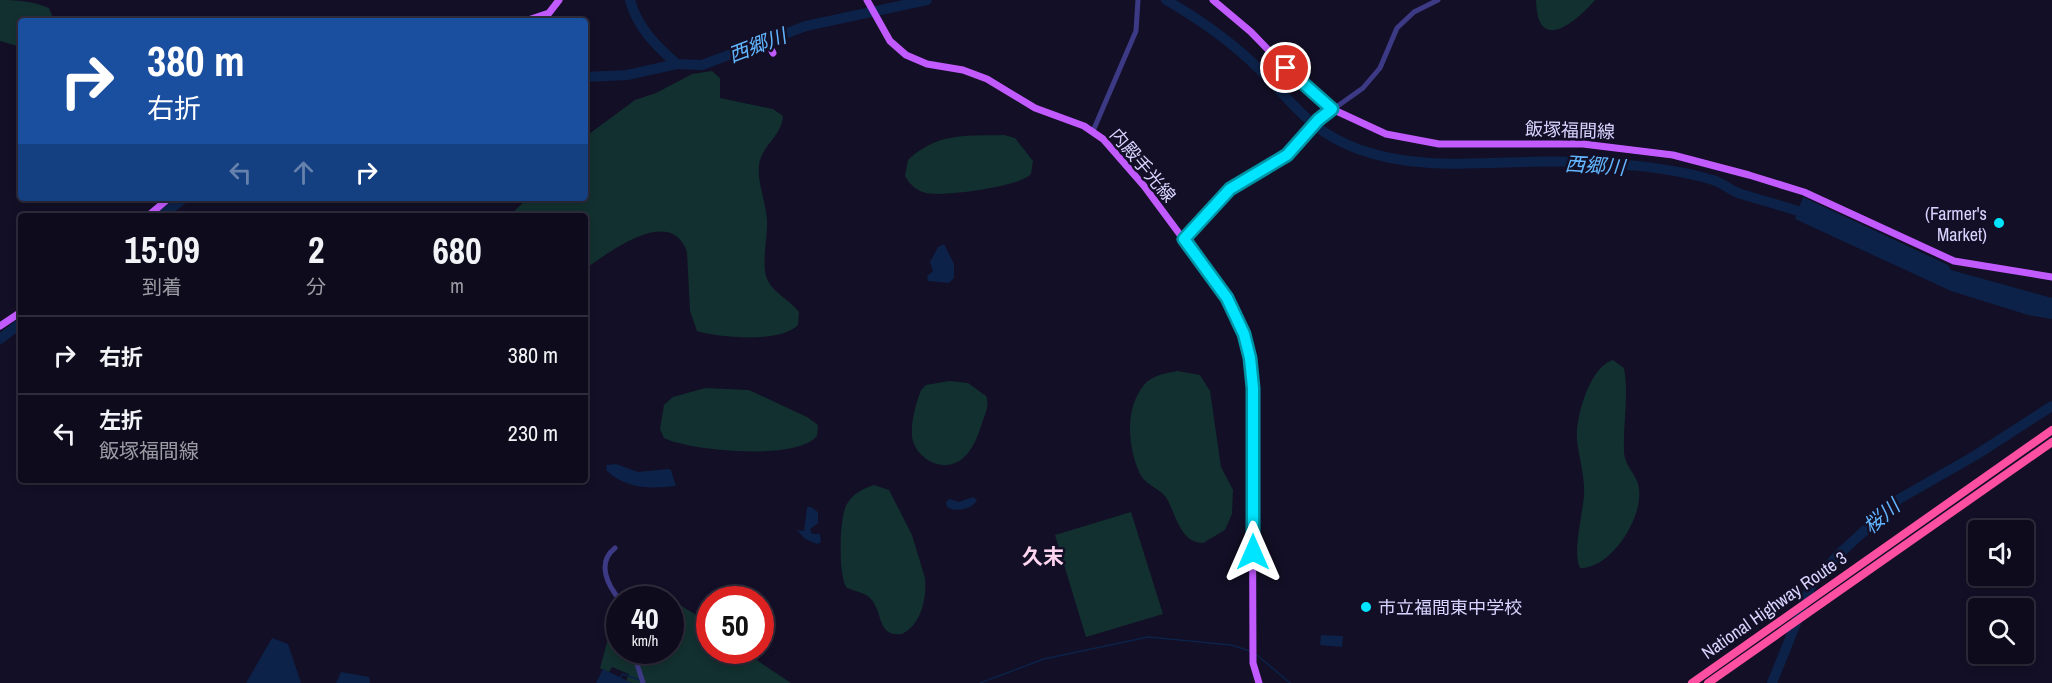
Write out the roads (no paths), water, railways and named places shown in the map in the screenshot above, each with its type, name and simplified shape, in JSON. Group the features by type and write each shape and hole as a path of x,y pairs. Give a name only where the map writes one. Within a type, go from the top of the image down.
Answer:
{"highway":[{"name":"National Highway Route 3","path":"1708,683 1766,637 1984,483 2052,430"},
{"name":"National Highway Route 3","path":"1984,483 2052,442"},
{"name":"National Highway Route 3","path":"1692,683 1766,637"}],"main road":[{"path":"534,18 549,13 558,0"},
{"name":"飯塚福間線","path":"1213,0 1251,32 1303,86 1332,109 1386,134 1428,143 1583,144 1673,155 1758,177 1804,192 1954,261 2052,277"},
{"name":"内殿手光線","path":"868,2 898,49 916,60 963,70 987,79 1035,108 1093,131 1144,186 1227,298 1244,334 1250,358 1253,388 1253,663 1259,683"},
{"path":"152,213 166,201"},
{"path":"0,326 18,314"}],"street":[{"path":"1093,131 1136,31 1138,0"},
{"path":"1184,239 1230,189 1287,155 1318,120 1353,97 1373,77 1392,35 1405,19 1438,0"},
{"path":"611,586 606,577 606,560 615,548"},
{"path":"637,664 643,683"}],"water":[{"path":"1803,197 1948,265 1951,270 2052,298 2052,319 2028,315 1951,291 1795,219"},
{"path":"944,244 954,264 954,278 949,283 928,281 927,276 933,271 930,262 938,247"},
{"path":"616,464 638,472 671,470 676,486 648,487 631,484 607,471 606,465"},
{"path":"973,497 977,500 968,508 955,510 947,507 946,502 950,499 959,502"},
{"path":"807,507 818,512 818,523 810,529 812,534 820,534 821,542 817,544 805,539 797,530 804,531"},
{"path":"1321,635 1343,636 1342,647 1320,645"},
{"path":"272,638 288,644 301,683 246,683"},
{"path":"603,669 632,683 596,683"},
{"path":"341,672 369,677 370,683 336,683"}],"waterway":[{"path":"630,0 642,27 677,64"},
{"name":"西郷川","path":"588,77 627,75 677,64 702,65 806,26 927,0"},
{"name":"西郷川","path":"1166,0 1203,23 1239,50 1315,125 1341,142 1358,149 1385,157 1439,163 1550,161 1663,169 1713,180 1741,194 1810,215"},
{"name":"西郷川","path":"165,213 180,201"},
{"name":"西郷川","path":"0,339 18,325"},
{"name":"桜川","path":"1772,683 1811,586 1838,555 1899,499 1976,455 2052,406"},
{"path":"980,683 1044,659 1148,637 1231,645 1250,651"},
{"path":"1257,655 1290,683"},
{"path":"620,677 623,674 640,680"}],"place":[{"name":"(Farmer's Market)","path":"1999,223"},
{"name":"市立福間東中学校","path":"1366,607"}],"district":[{"name":"久末","path":"1043,556"}]}
